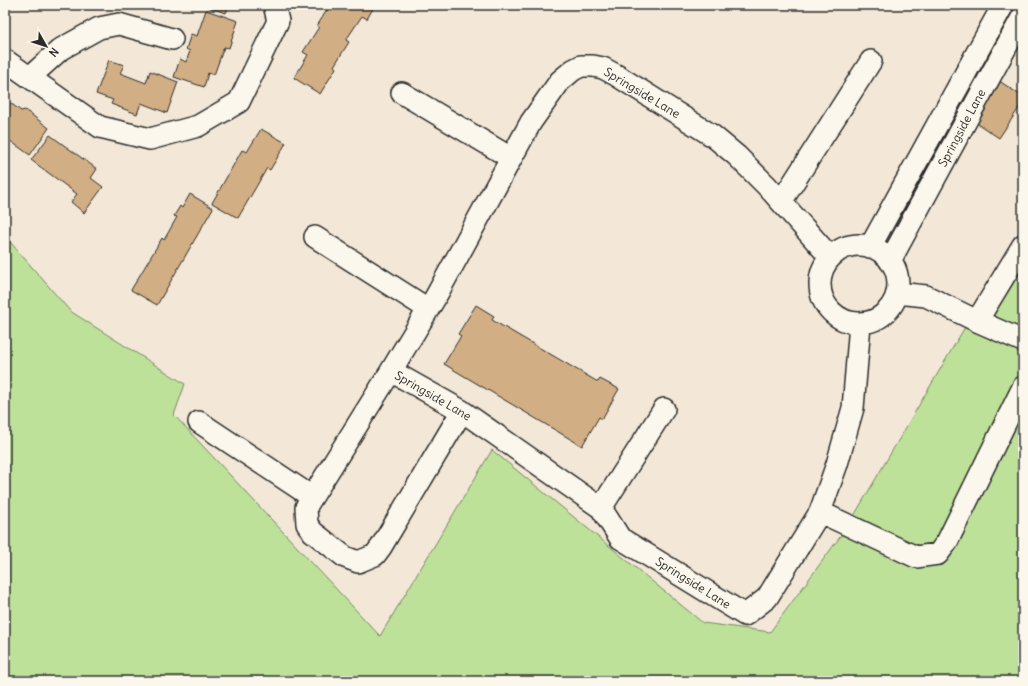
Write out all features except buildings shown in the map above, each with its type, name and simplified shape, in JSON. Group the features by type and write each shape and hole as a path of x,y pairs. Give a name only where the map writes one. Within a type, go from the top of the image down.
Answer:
{"street":[{"path":"5,60 100,127 150,139 198,126 239,102 278,21 274,5"},
{"name":"Springside Lane","path":"870,247 1003,5"},
{"name":"Springside Lane","path":"890,261 1023,16"},
{"path":"30,78 61,49 98,28 119,24 172,39"},
{"path":"781,202 871,61"},
{"name":"Springside Lane","path":"830,257 767,186 737,156 713,136 616,75 602,68 581,66 573,70 560,81 531,122 436,298 391,371 462,411 601,508 620,538 745,615 767,598 820,512 837,464 853,408 860,324"},
{"path":"402,93 511,158"},
{"path":"315,237 428,309"},
{"path":"858,245 870,247 878,249 886,255 890,261 897,273 897,293 893,303 879,318 860,324 850,323 831,313 825,305 821,296 819,285 820,275 830,257 838,251 848,246 858,245"},
{"path":"977,321 1023,245"},
{"path":"897,293 926,296 977,321 1023,341"},
{"path":"391,371 306,507 307,524 313,532 345,557 358,562 375,555 382,547 462,411"},
{"path":"820,512 916,557 938,554 947,542 1023,387"},
{"path":"601,508 664,410"},
{"path":"199,422 312,497"}],"green space":[{"path":"1023,233 1023,681 5,681 5,236 70,311 185,384 174,415 380,636 492,450 703,623 770,632 848,526 992,281"}]}
